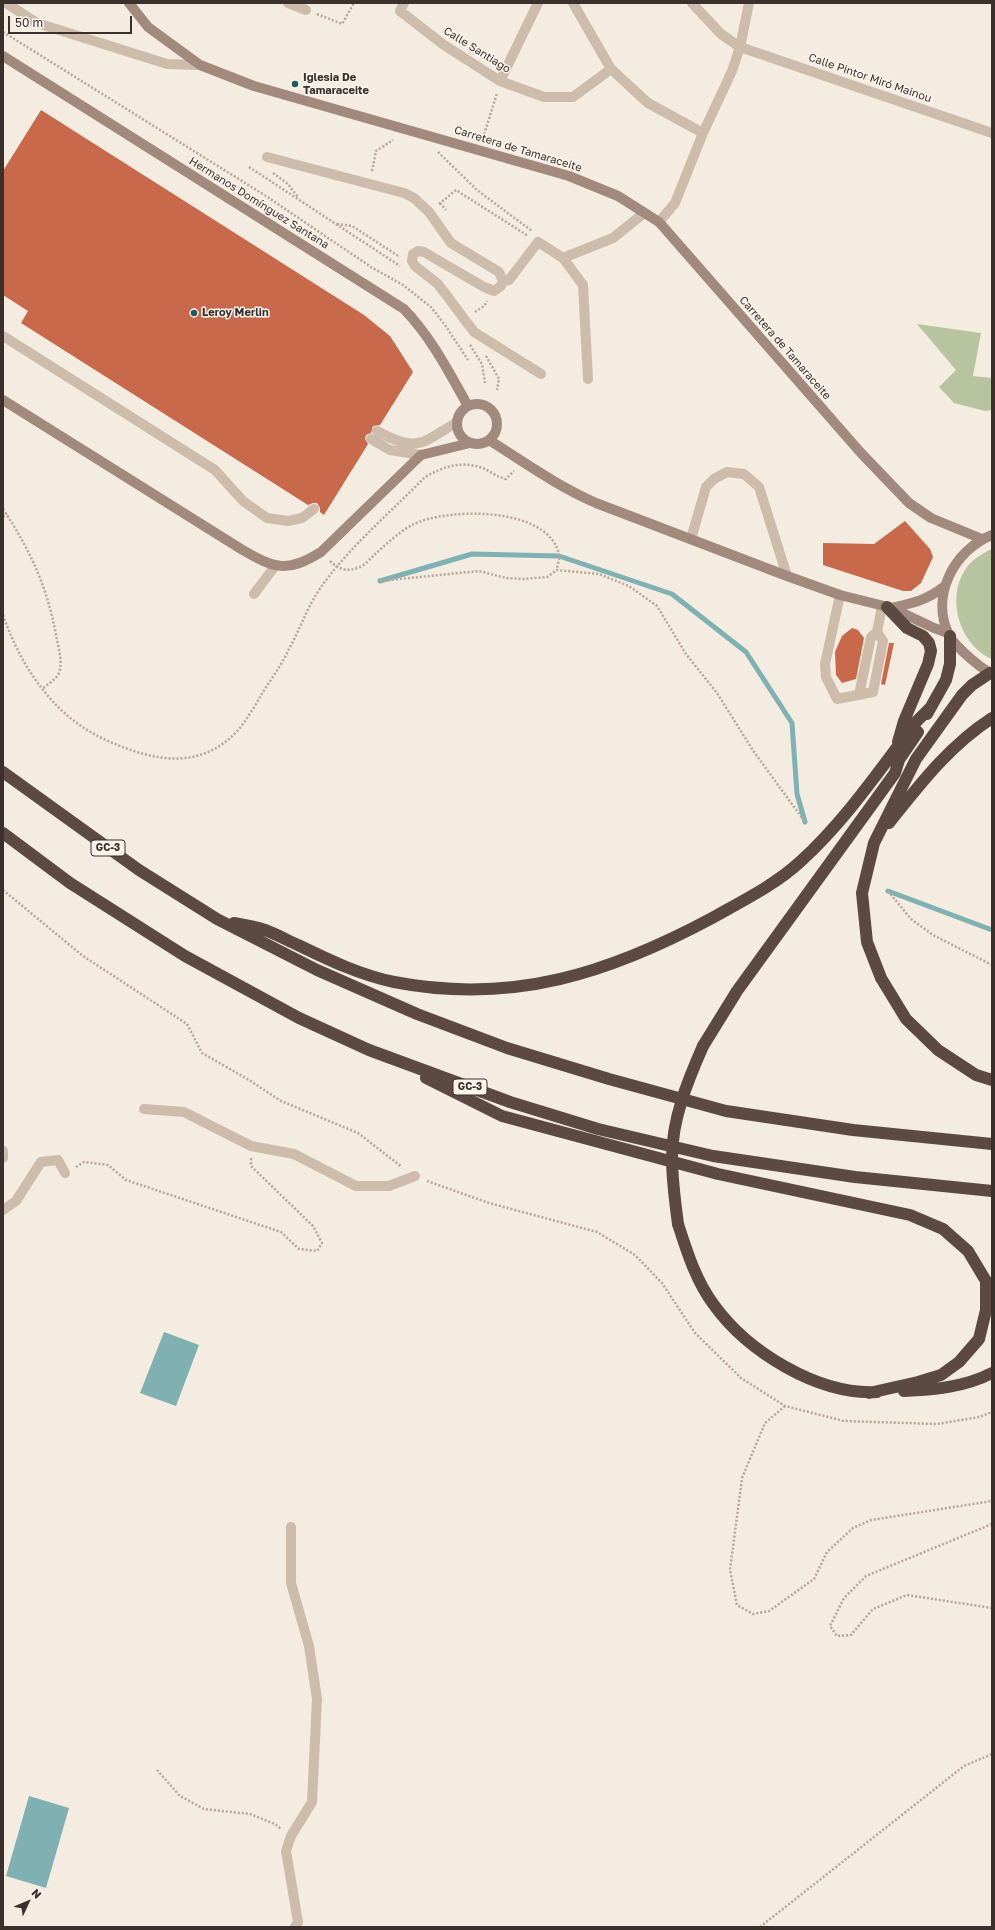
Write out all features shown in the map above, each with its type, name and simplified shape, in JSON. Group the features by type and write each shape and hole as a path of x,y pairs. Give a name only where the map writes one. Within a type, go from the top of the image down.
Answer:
{"highway":[{"path":"887,607 907,628 922,636 929,643 930,650 928,664 904,721 897,746"},
{"path":"949,634 950,664 946,680 930,708 923,724 899,760 895,772 737,991 703,1046 688,1080 677,1121 672,1155 673,1191 678,1224 692,1266 714,1305 747,1342 788,1369 839,1389 869,1393 950,1388 984,1378 992,1373"},
{"path":"991,673 972,685 962,695 916,759 874,843 862,893 867,942 881,978 906,1019 938,1050 976,1075 992,1080"},
{"path":"217,919 266,930 350,969 392,982 433,988 477,990 526,986 569,978 616,963 695,927 761,891 799,863 834,829 897,746 917,721 930,708"},
{"path":"874,843 924,778 955,746 975,729 992,718"},
{"path":"895,772 916,759"},
{"name":"GC-3","path":"3,772 139,870 217,919 317,970 417,1014 507,1048 608,1079 726,1111 853,1130 992,1144"},
{"name":"GC-3","path":"3,833 70,883 185,956 299,1018 369,1050 510,1102 598,1129 713,1156 855,1177 992,1191"},
{"path":"369,1050 502,1116 718,1174 910,1216 943,1229 968,1251 986,1281 986,1310 979,1339 959,1362 941,1375 918,1382 869,1393"}],"main road":[{"name":"Carretera de Tamaraceite","path":"129,3 148,26 200,65 254,86 569,176 618,196 659,222 860,453 910,503 931,518 982,539"},
{"name":"Hermanos Domínguez Santana","path":"3,56 404,309 418,324 449,372 468,406"},
{"path":"3,400 241,550 275,566 292,566 304,562 321,552 420,456 470,443 483,443 489,440 496,429 496,416 492,410 481,404 468,406 459,415 457,422 460,435 470,443"},
{"path":"489,440 569,491 787,576 840,595 887,607 949,634"},
{"path":"991,673 963,652 949,634 943,604 945,586 957,561 967,549 982,539 992,535"},
{"path":"887,607 922,601 931,597 945,586"}],"street":[{"path":"6,3 37,22 167,64 200,65"},
{"path":"288,3 306,10"},
{"path":"500,81 538,3"},
{"path":"573,3 611,69 648,103 703,133"},
{"name":"Calle Pintor Miró Mainou","path":"692,3 721,34 740,47 992,133"},
{"path":"659,222 675,203 703,133 732,71 740,47 749,3"},
{"name":"Calle Santiago","path":"402,7 444,46 500,81 544,97 573,96 611,69"},
{"path":"267,157 404,193 414,198 429,212 451,243 499,272 503,281 501,286 494,291 484,287 424,252 413,254 412,261 415,266 438,284 474,332 541,374"},
{"path":"563,258 614,238 644,213"},
{"path":"503,281 509,280 538,242 563,258 583,286 588,379"},
{"path":"3,336 215,470 243,502 267,518 288,521 302,518 314,509"},
{"path":"420,456 390,450 374,435 402,443 419,444 457,422"},
{"path":"691,539 706,487 714,479 727,472 744,474 759,487 787,576"},
{"path":"254,594 275,566"},
{"path":"840,595 827,649 825,664 826,677 837,699 873,692 883,640 877,632 887,607"},
{"path":"144,1109 184,1112 251,1146 294,1154 356,1186 389,1186 414,1176"},
{"path":"3,1151 3,1158"},
{"path":"3,1210 16,1201 41,1162 58,1160 65,1173"},
{"path":"291,1527 291,1583 309,1646 317,1699 312,1802 290,1836 286,1851 298,1922 296,1927"}],"path":[{"path":"306,10 342,24 354,3"},
{"path":"3,32 266,196 371,267 403,285 431,307 446,325 468,360"},
{"path":"480,150 500,81"},
{"path":"371,174 376,151 394,139"},
{"path":"429,212 456,190 538,242 540,237 476,190 443,158"},
{"path":"249,167 404,269"},
{"path":"271,171 288,184 299,200"},
{"path":"440,203 446,210"},
{"path":"336,224 352,226 407,261 412,261"},
{"path":"471,315 484,306"},
{"path":"466,340 482,364 485,383"},
{"path":"483,351 499,378 497,390"},
{"path":"3,615 22,660 42,689 75,722 96,736 131,752 156,758 176,759 194,756 210,751 239,729 289,650 319,590 337,568 425,477 442,468 461,464 481,468 498,477 506,479 524,463"},
{"path":"3,509 27,546 42,580 52,612 60,652 60,670 56,678 42,689"},
{"path":"3,517 6,514"},
{"path":"321,552 337,568 347,570 361,567 412,525 436,516 468,514 517,518 541,529 554,542 557,549 559,556 557,570"},
{"path":"380,581 479,571 506,578 523,579 547,577 557,570 599,574 629,586 657,606 686,654 717,693 754,752 805,822"},
{"path":"3,890 83,956 187,1024 202,1054 249,1080 281,1101 358,1133 414,1176 489,1204 597,1232 634,1255 662,1283 694,1333 741,1378 785,1406 844,1422 937,1424 979,1417 992,1412"},
{"path":"888,890 911,919 933,935 992,964"},
{"path":"65,1173 84,1162 108,1165 126,1180 281,1232 299,1249 317,1251 322,1243 313,1226 251,1166 251,1146"},
{"path":"785,1406 765,1423 742,1478 730,1570 737,1605 753,1614 770,1611 814,1579 827,1552 853,1528 871,1520 992,1501"},
{"path":"992,1524 866,1576 844,1598 830,1626 837,1636 851,1635 873,1610 907,1595 992,1608"},
{"path":"760,1927 964,1766 992,1754"},
{"path":"157,1770 180,1796 204,1809 250,1814 276,1824 290,1836"}],"green space":[{"path":"917,324 981,333 973,376 992,378 992,410 985,411 954,403 939,387 956,370"},
{"path":"992,549 992,659 971,643 964,631 959,619 957,592 960,579 967,567 978,556"}],"water":[{"path":"164,1332 199,1345 176,1406 140,1393"},
{"path":"29,1796 69,1808 46,1888 6,1876"}],"building":[{"name":"Leroy Merlin","path":"41,110 364,315 390,336 413,372 380,425 373,426 371,433 366,435 365,439 368,444 324,515 320,512 320,508 317,503 308,505 21,323 28,311 3,295 3,171"},
{"path":"905,521 930,549 933,557 921,583 911,591 903,591 823,565 823,543 874,544"},
{"path":"852,628 858,630 864,638 856,679 842,683 836,675 835,652 842,636"},
{"path":"889,643 894,643 885,685 881,684"}],"waterway":[{"path":"380,581 472,554 559,556 672,594 746,652 792,723 797,794 805,822"},
{"path":"888,891 992,930"}],"place":[{"name":"Iglesia De Tamaraceite","path":"295,84"},
{"name":"Leroy Merlin","path":"194,313"}]}
